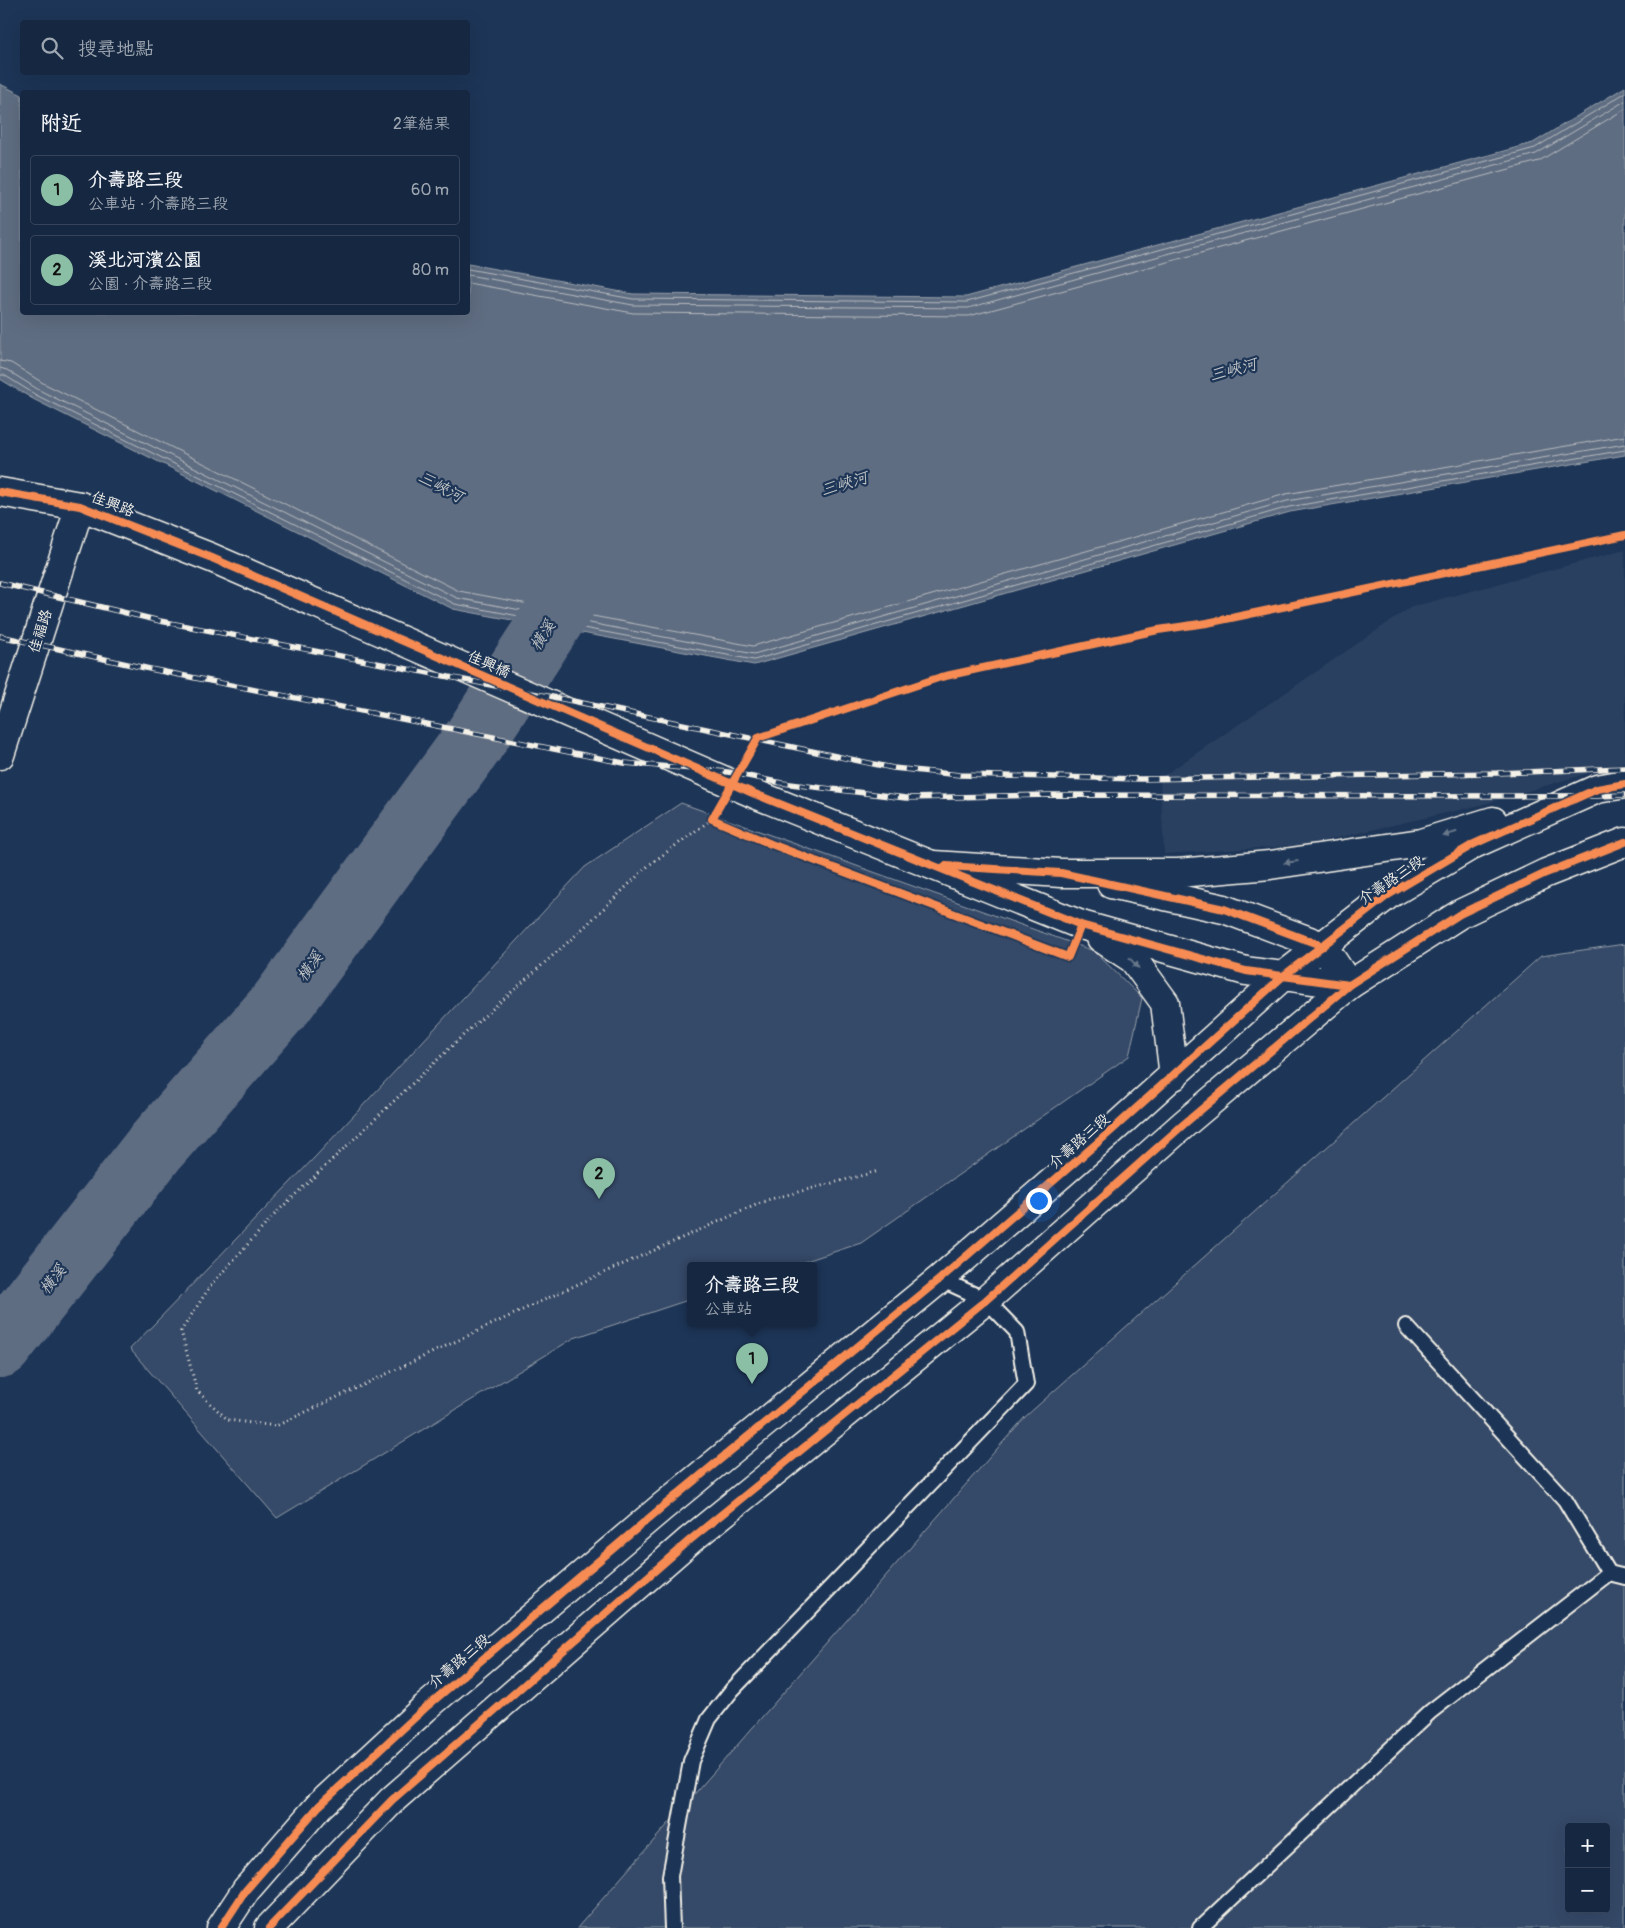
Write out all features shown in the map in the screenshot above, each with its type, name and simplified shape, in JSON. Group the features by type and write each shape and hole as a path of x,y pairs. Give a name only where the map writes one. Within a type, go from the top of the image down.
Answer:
{"main road":[{"name":"佳興路","path":"0,492 80,506 212,558"},
{"name":"佳福路","path":"0,755 80,506"},
{"name":"佳興橋","path":"212,558 755,794 1081,924"},
{"name":"介壽路三段","path":"221,1928 246,1890 320,1806 425,1708 661,1508 940,1279 1174,1076 1282,977 1388,895 1474,844 1597,789 1625,784"},
{"path":"933,865 1061,873 1178,873 1270,865 1421,842 1597,789"},
{"path":"270,1928 400,1793 690,1540 986,1300 1184,1124 1349,985 1460,914 1546,873 1625,842"},
{"path":"1061,873 1224,909 1323,946 1349,985"},
{"path":"1081,924 1246,971 1349,985"},
{"path":"1081,924 1133,959 1165,1003 1174,1076"}],"lane":[{"path":"672,1928 670,1876 691,1761 709,1719 732,1690 1026,1384 1017,1332 986,1300 940,1279"},
{"path":"1406,1326 1565,1500 1610,1573 1625,1577"},
{"path":"1200,1928 1430,1712 1610,1573"}],"path":[{"path":"716,811 712,819 649,865 576,935 472,1028 277,1212 211,1285 181,1331 197,1392 228,1420 276,1426 565,1290 767,1200 879,1171"},
{"path":"712,819 720,823"}],"shaded area":[{"path":"1625,550 1625,762 1481,805 1306,845 1164,854 1160,778 1411,607"},
{"path":"681,803 1094,951 1142,998 1129,1056 861,1243 803,1262 687,1262 687,1300 574,1338 277,1518 130,1349 316,1156 585,867"},
{"path":"1625,944 1625,1928 577,1928 1025,1417 1541,956"}],"water":[{"name":"三峽河","path":"0,84 20,94 20,315 470,315 470,264 633,294 966,297 1533,143 1625,87 1625,455 1290,512 754,665 453,609 33,399 0,379"}],"waterway":[{"name":"橫溪","path":"0,1346 154,1149 282,1003 473,742 588,564"}],"railway":[{"path":"0,583 160,621 568,700 893,768 960,775 1141,779 1497,773 1625,768"},
{"path":"0,636 150,669 624,763 728,772 782,783 906,798 1051,795 1625,795"}],"cycle path":[{"path":"0,492 80,506 212,558 755,794 1081,925 1246,971 1349,985"},
{"path":"1081,925 1068,957 771,844 712,819 758,738 941,677 1158,630 1207,623 1625,535"},
{"path":"221,1928 246,1890 319,1806 425,1708 661,1508 940,1279 1111,1131 1282,977 1388,895 1474,844 1597,789 1625,784"},
{"path":"269,1928 392,1800 690,1540 986,1300 1184,1124 1349,985 1460,914 1546,873 1625,842"},
{"path":"946,866 1061,873 1224,909 1323,946"}],"place":[{"name":"溪北河濱公園","path":"599,1199"},
{"name":"介壽路三段","path":"752,1384"}]}
